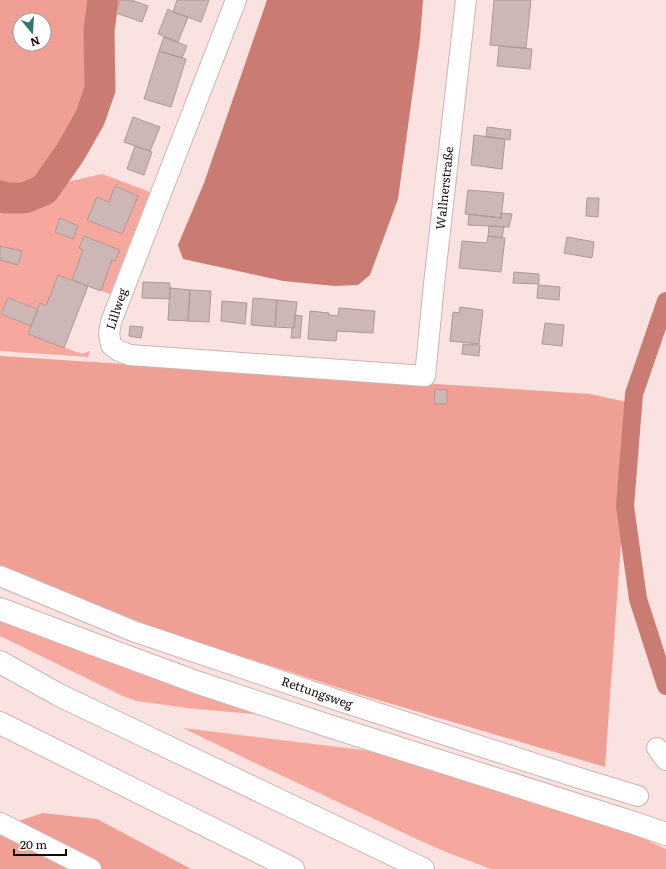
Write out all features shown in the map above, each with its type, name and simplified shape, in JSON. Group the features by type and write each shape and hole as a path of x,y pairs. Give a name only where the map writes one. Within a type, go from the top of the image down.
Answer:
{"highway":[{"path":"0,609 196,682 359,736 666,834"},
{"path":"0,662 59,695 423,869"},
{"path":"0,723 293,869"}],"street":[{"name":"Lillweg","path":"236,0 111,322 109,334 111,345 119,351 130,355 425,376"},
{"name":"Wallnerstraße","path":"425,376 466,0"},
{"name":"Rettungsweg","path":"0,576 133,631 340,701 638,796"},
{"path":"0,823 91,869"}],"shaded area":[{"path":"0,0 105,0 107,73 88,146 70,167 15,193 0,191"},
{"path":"267,0 423,0 420,39 398,199 370,275 358,285 335,286 283,281 183,259 178,245 204,183"},
{"path":"102,174 150,192 110,294 58,275 46,306 40,303 38,309 8,298 1,314 31,326 28,334 82,354 90,351 88,357 0,351 0,205 29,205 62,183"},
{"path":"0,356 590,394 631,403 605,767 358,694 170,633 11,575 0,569"},
{"path":"0,619 264,715 187,708 137,701 125,697 0,636"},
{"path":"183,728 379,752 632,833 666,849 666,869 491,869 421,841"},
{"path":"43,813 97,819 191,869 0,869 0,827"}],"building":[{"path":"120,0 131,0 148,6 142,22 116,13"},
{"path":"177,0 209,0 201,22 173,12"},
{"path":"494,0 531,0 526,48 490,45"},
{"path":"168,9 188,17 178,42 158,34"},
{"path":"164,37 187,46 182,58 159,51"},
{"path":"499,46 532,49 530,69 497,66"},
{"path":"159,51 186,59 171,107 144,99"},
{"path":"133,117 160,127 150,151 124,142"},
{"path":"487,127 511,130 510,140 486,137"},
{"path":"474,135 505,139 502,169 471,165"},
{"path":"135,146 152,152 144,175 127,169"},
{"path":"115,186 138,196 122,234 87,220 97,197 109,202"},
{"path":"468,190 504,193 501,218 465,214"},
{"path":"587,198 599,198 598,217 586,216"},
{"path":"501,213 512,214 509,227 468,225 469,214 501,218"},
{"path":"60,218 78,226 73,239 55,232"},
{"path":"489,226 504,227 502,238 488,236"},
{"path":"84,236 120,250 115,261 112,260 101,291 72,280 83,250 79,248"},
{"path":"488,236 505,238 501,272 459,268 462,241 487,243"},
{"path":"567,237 594,242 592,258 564,253"},
{"path":"0,246 22,251 18,265 0,260"},
{"path":"514,272 539,274 539,284 513,283"},
{"path":"58,275 88,286 64,348 28,334 40,303 46,306"},
{"path":"143,282 170,283 170,299 142,298"},
{"path":"538,285 560,287 559,300 537,298"},
{"path":"170,288 190,290 188,321 168,320"},
{"path":"190,290 211,291 209,322 188,321"},
{"path":"8,298 38,309 31,326 1,314"},
{"path":"253,298 277,300 275,327 251,325"},
{"path":"277,300 297,302 294,328 275,327"},
{"path":"222,301 247,303 245,324 221,321"},
{"path":"460,307 483,310 479,344 450,341 453,312 459,313"},
{"path":"339,308 375,311 373,333 337,331 336,341 308,339 310,311 329,313 329,315 338,316"},
{"path":"295,315 302,316 300,338 291,338 292,328 294,328"},
{"path":"545,323 564,325 562,346 542,344"},
{"path":"130,326 143,327 141,338 129,336"},
{"path":"463,344 480,345 479,356 462,354"},
{"path":"435,389 447,390 447,404 434,404"}],"waterway":[{"path":"0,196 5,198 24,198 44,190 70,153 90,118 100,89 99,31 103,0"},
{"path":"666,301 634,394 625,506 638,599 666,686"}]}
